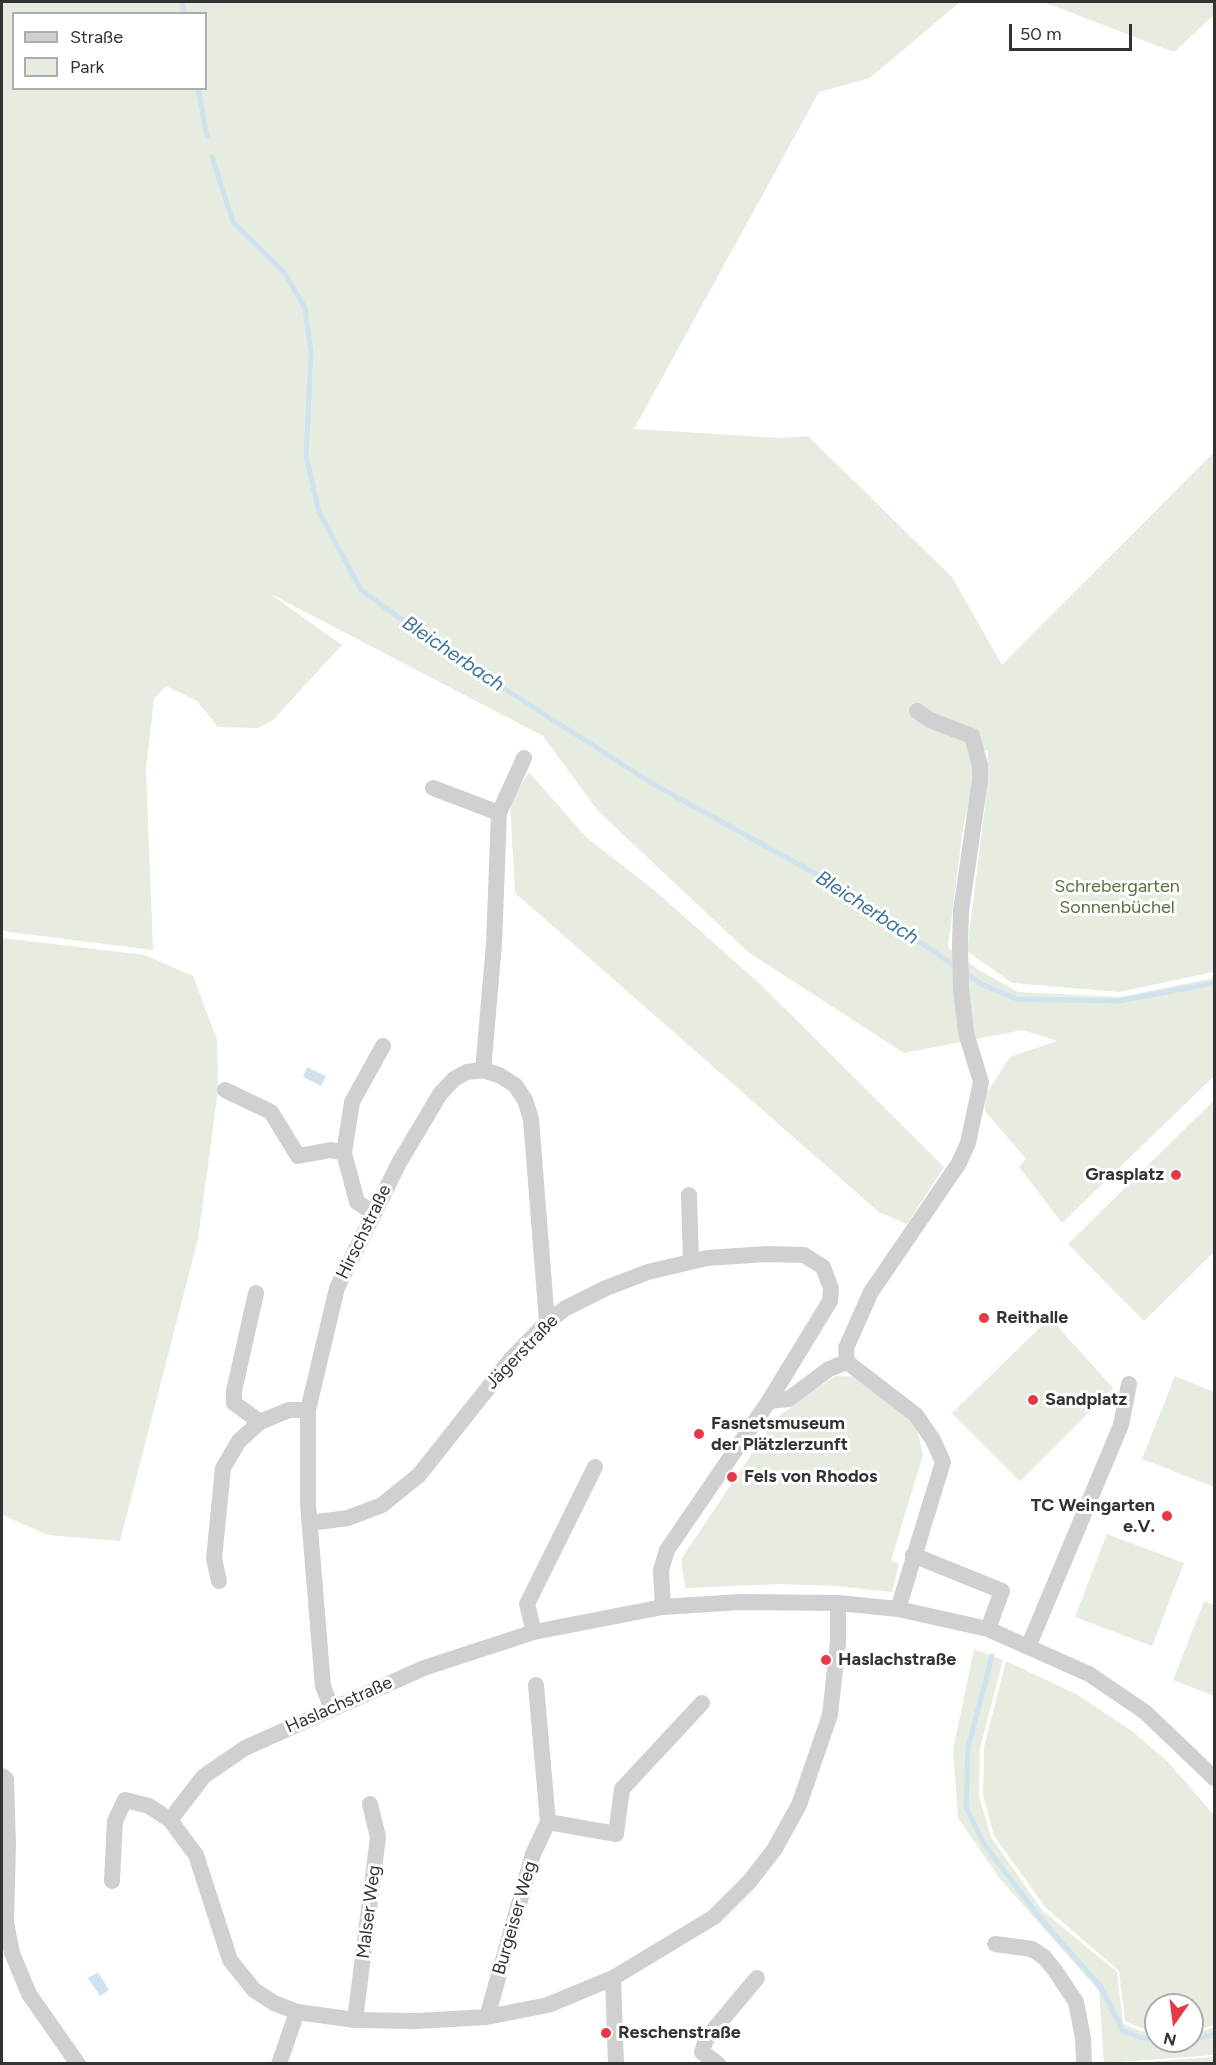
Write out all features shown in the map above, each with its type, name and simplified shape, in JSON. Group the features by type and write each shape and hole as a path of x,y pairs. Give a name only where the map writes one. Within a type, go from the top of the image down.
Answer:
{"street":[{"path":"898,1609 943,1462 916,1415 847,1362 846,1348 871,1292 959,1163 968,1143 981,1082 966,1033 961,988 960,943 961,911 980,780 980,765 972,736 930,720 917,711"},
{"path":"524,758 499,813 494,944 483,1070 499,1075 515,1085 525,1100 531,1119 541,1273 547,1322"},
{"path":"433,788 499,813"},
{"path":"373,1213 357,1202 344,1153 352,1102 383,1047"},
{"name":"Hirschstraße","path":"331,1707 323,1686 310,1524 308,1410 337,1288 373,1213 440,1094 454,1079 467,1072 483,1070"},
{"path":"225,1090 272,1112 298,1156 331,1150 344,1153"},
{"path":"689,1195 691,1262"},
{"name":"Jägerstraße","path":"310,1524 348,1518 382,1504 419,1475 511,1359 547,1322 566,1308 606,1288 648,1272 707,1258 767,1254 804,1255 823,1267 831,1288 830,1301 770,1401"},
{"path":"256,1293 234,1391 234,1403 260,1422"},
{"path":"663,1607 661,1570 667,1550 770,1401 789,1399 829,1369 847,1362"},
{"path":"1029,1645 1121,1425 1129,1384"},
{"path":"219,1581 214,1559 223,1468 239,1441 260,1422 289,1410 308,1410"},
{"path":"534,1632 527,1604 595,1467"},
{"path":"913,1555 1002,1591 988,1629"},
{"name":"Haslachstraße","path":"170,1820 204,1776 245,1748 331,1707 424,1668 534,1632 663,1607 740,1602 838,1603 898,1609 988,1629 1029,1645 1089,1674 1145,1713 1215,1778"},
{"path":"112,1881 115,1821 125,1800 149,1806 170,1820 196,1855 230,1960 254,1989 274,2003 297,2012 355,2020 417,2021 487,2017 548,2005 613,1978 714,1917 749,1882 774,1850 800,1805 830,1714 836,1661 838,1603"},
{"path":"536,1685 548,1822 616,1834 622,1789 702,1703"},
{"path":"2,1776 6,1779 8,1833 6,1922 12,1953 29,1994 78,2064"},
{"name":"Malser Weg","path":"355,2020 378,1837 370,1803"},
{"name":"Burgeiser Weg","path":"487,2017 533,1854 548,1822"},
{"path":"995,1944 1032,1949 1044,1957 1054,1969 1076,2002 1083,2038 1084,2064"},
{"path":"718,2064 702,2052 706,2039 757,1977"},
{"path":"613,1978 615,2064"},
{"path":"279,2064 297,2012"}],"green space":[{"name":"Schrebergarten Sonnenbüchel","path":"2,2 960,2 870,78 819,92 634,429 781,438 808,436 952,577 1002,665 1214,452 1214,972 1119,992 1012,983 967,951 985,806 988,751 970,747 976,772 963,828 948,947 977,969 1018,992 1120,997 1214,978 1214,1080 1212,1078 1062,1223 1019,1167 1026,1159 985,1111 986,1094 1010,1057 1057,1041 1023,1030 904,1053 748,952 598,811 543,736 269,593 342,645 273,720 258,728 218,727 197,701 166,686 154,699 146,768 153,950 2,931"},
{"path":"1043,2 1214,2 1214,15 1174,52"},
{"path":"529,772 586,837 654,890 760,984 944,1167 907,1224 879,1212 515,893 510,802"},
{"path":"2,938 145,955 193,976 217,1040 218,1090 198,1239 120,1541 48,1535 2,1515"},
{"name":"Grasplatz","path":"1212,1102 1214,1105 1214,1252 1144,1321 1068,1244"},
{"name":"Sandplatz","path":"1050,1318 1113,1388 1020,1481 952,1413"},
{"path":"835,1376 862,1377 916,1424 923,1455 891,1560 899,1564 892,1592 836,1586 780,1584 685,1588 681,1559 776,1418"},
{"path":"1175,1376 1214,1392 1214,1487 1142,1459"},
{"path":"1107,1534 1184,1563 1152,1646 1075,1617"},
{"path":"1204,1601 1214,1605 1214,1696 1173,1680"},
{"path":"974,1649 1003,1660 980,1748 979,1796 991,1837 1042,1910 1117,1972 1123,2024 1144,2031 1144,2053 1204,2053 1204,2031 1214,2027 1214,2055 1104,2063 1099,1991 1000,1879 958,1818 953,1750"},
{"path":"1006,1661 1078,1695 1132,1731 1168,1762 1214,1815 1214,2025 1204,2028 1204,1993 1144,1993 1144,2028 1125,2021 1119,1971 1045,1907 994,1836 983,1795 984,1747"},
{"path":"1214,2057 1214,2063 1135,2063"}],"water":[{"path":"307,1067 326,1076 321,1086 303,1077"},
{"path":"98,1972 109,1990 100,1996 88,1978"}],"waterway":[{"name":"Bleicherbach","path":"182,2 184,12"},
{"name":"Bleicherbach","path":"198,90 207,137"},
{"name":"Bleicherbach","path":"212,157 233,222 284,272 305,308 311,352 306,456 319,512 361,590 441,648 653,784 838,886 952,964"},
{"name":"Bleicherbach","path":"967,974 983,985 1017,999 1119,1001 1214,983"},
{"path":"992,1656 968,1748 966,1807 984,1844 1040,1918 1100,1986 1123,2031 1144,2038"},
{"path":"1204,2037 1214,2035"}],"place":[{"name":"Grasplatz","path":"1176,1175"},
{"name":"Reithalle","path":"984,1318"},
{"name":"Sandplatz","path":"1033,1400"},
{"name":"Fasnetsmuseum der Plätzlerzunft","path":"699,1434"},
{"name":"Fels von Rhodos","path":"732,1477"},
{"name":"TC Weingarten e.V.","path":"1167,1516"},
{"name":"Haslachstraße","path":"826,1660"},
{"name":"Reschenstraße","path":"606,2033"}]}
